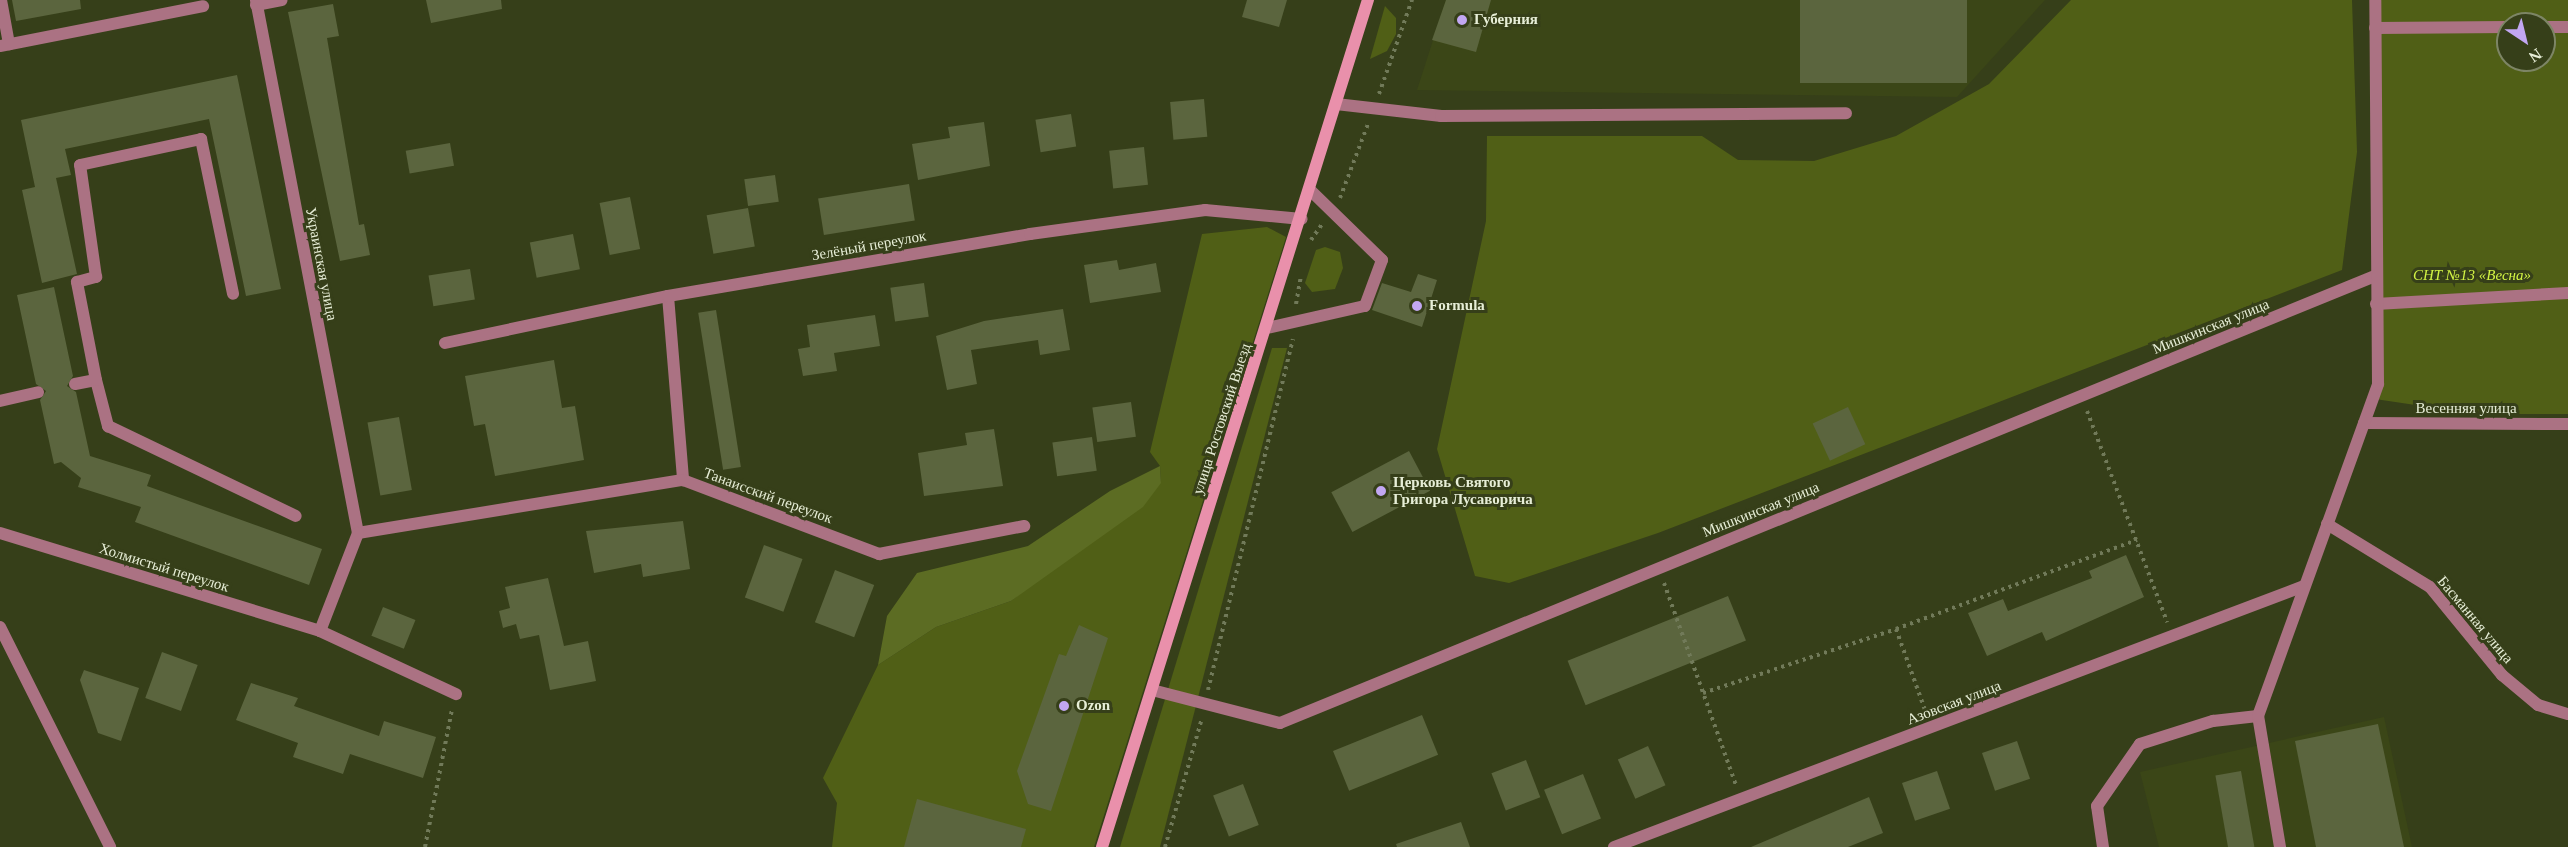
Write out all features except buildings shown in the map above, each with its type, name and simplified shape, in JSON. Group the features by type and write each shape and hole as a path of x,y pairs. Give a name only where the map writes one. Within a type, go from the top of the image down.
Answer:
{"main road":[{"name":"улица Ростовский Выезд","path":"1102,847 1302,219 1368,0"}],"street":[{"path":"1,0 4,45 203,6"},
{"path":"256,2 282,0"},
{"path":"2280,847 2258,716 2378,384 2375,276 2375,0"},
{"name":"Украинская улица","path":"256,2 358,533"},
{"path":"2375,28 2496,27"},
{"path":"1336,104 1375,105 1441,116 1846,113"},
{"path":"232,294 201,139 80,165 96,277 77,282 96,380 108,426 296,516"},
{"path":"1267,328 1365,306 1382,260 1310,190"},
{"name":"Зелёный переулок","path":"445,343 668,296 1030,234 1205,210 1302,219"},
{"name":"Мишкинская улица","path":"1152,690 1280,723 2375,276"},
{"path":"2376,304 2568,293"},
{"path":"668,296 682,480"},
{"path":"75,384 96,380"},
{"path":"0,401 38,392"},
{"name":"Весенняя улица","path":"2364,423 2568,424"},
{"name":"Танаисский переулок","path":"358,533 682,480 879,554 1024,526"},
{"name":"Басманная улица","path":"2327,524 2430,587 2502,675 2538,705 2568,714"},
{"name":"Холмистый переулок","path":"0,533 320,631 456,694"},
{"path":"320,631 358,533"},
{"name":"Азовская улица","path":"1614,847 2304,586"},
{"path":"0,627 110,847"},
{"path":"2103,847 2097,806 2140,744 2213,721 2258,716"}],"path":[{"path":"1308,251 1332,210 1375,105 1412,0"},
{"path":"1165,847 1205,704 1294,323 1302,270"},
{"path":"2081,396 2172,636"},
{"path":"1703,693 1896,629 2137,540"},
{"path":"1659,568 1740,799"},
{"path":"1896,629 1931,727"},
{"path":"425,847 456,694"}],"shaded area":[{"path":"1446,0 2045,0 1957,97 1417,90"},
{"path":"1160,466 1161,483 1143,507 1011,601 936,627 878,665 887,616 917,573 1028,546 1110,491"},
{"path":"2384,717 2412,847 2159,847 2140,772"}],"green space":[{"path":"2071,0 2352,0 2357,152 2342,270 1658,533 1509,583 1475,576 1437,449 1486,221 1487,136 1702,136 1738,160 1814,161 1896,136 1989,84"},
{"name":"СНТ №13 «Весна»","path":"2380,0 2568,0 2568,414 2476,414 2375,399"},
{"path":"1385,6 1396,18 1396,34 1387,51 1370,59"},
{"path":"1267,227 1286,237 1094,847 832,847 837,803 823,778 878,665 936,627 1011,601 1161,482 1160,466 1150,452 1202,234"},
{"path":"1325,247 1340,252 1343,268 1335,289 1312,292 1305,283 1316,250"},
{"path":"1272,348 1287,348 1160,847 1120,847"}],"place":[{"name":"Губерния","path":"1462,20"},
{"name":"Formula","path":"1417,306"},
{"name":"Церковь Святого Григора Лусаворича","path":"1381,491"},
{"name":"Ozon","path":"1064,706"}]}
